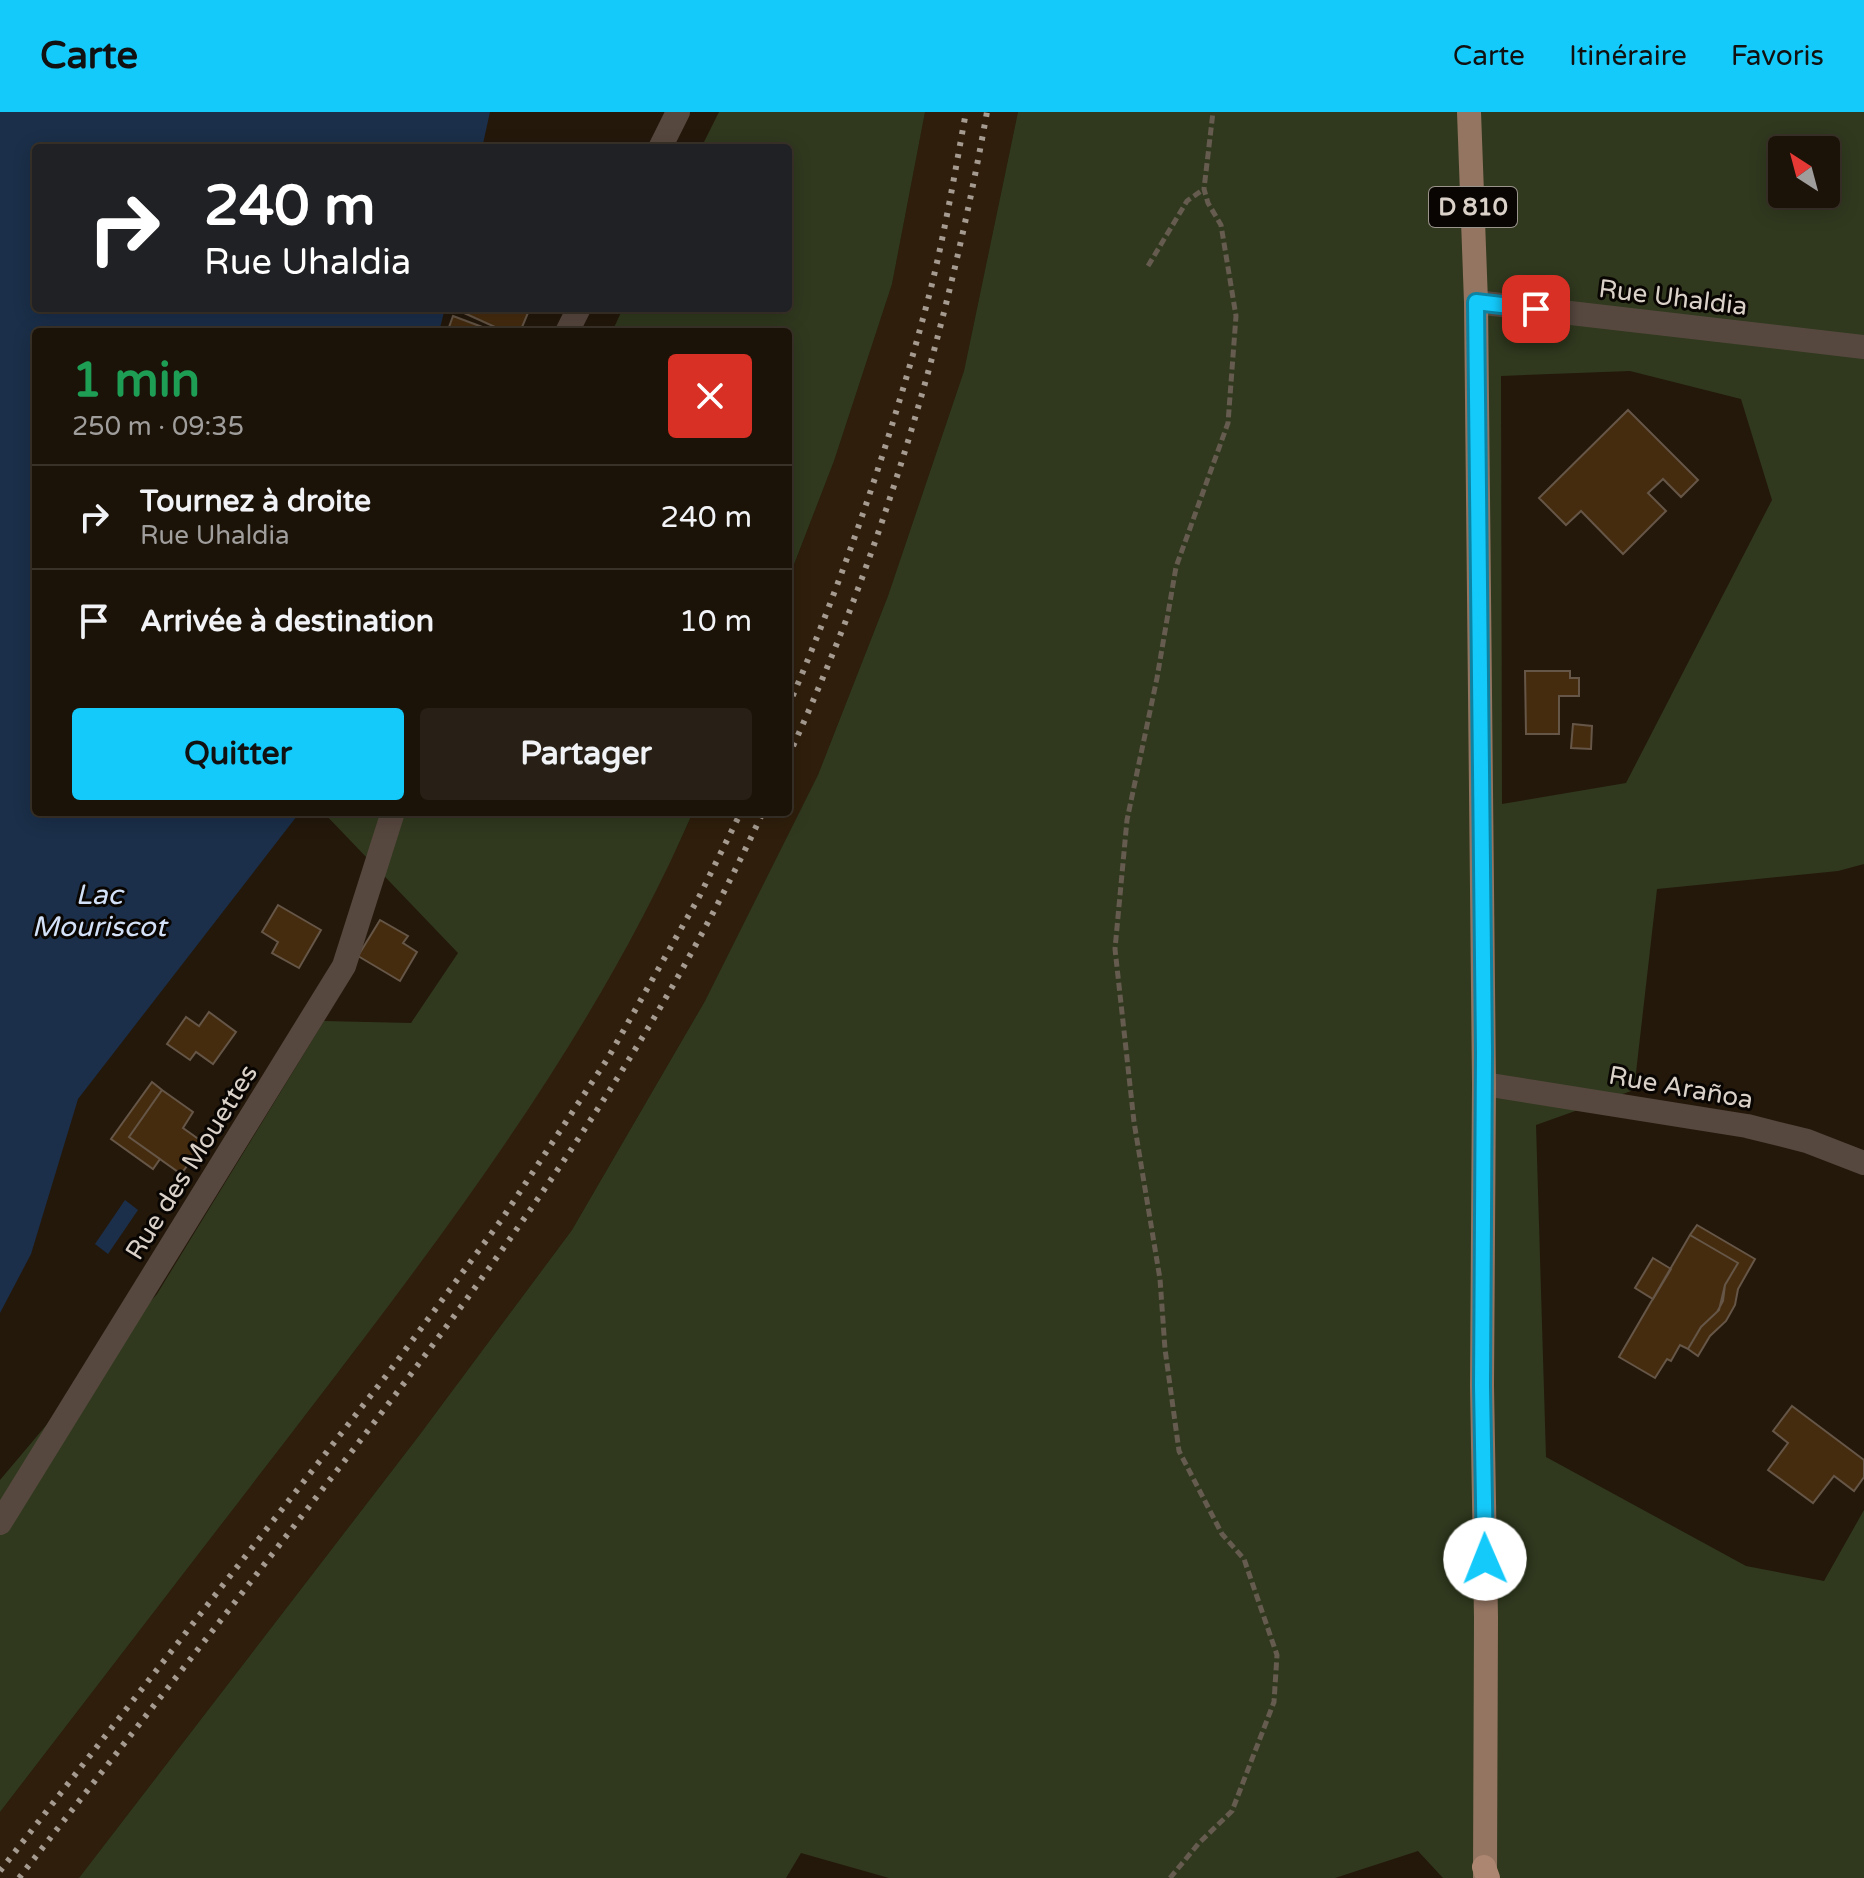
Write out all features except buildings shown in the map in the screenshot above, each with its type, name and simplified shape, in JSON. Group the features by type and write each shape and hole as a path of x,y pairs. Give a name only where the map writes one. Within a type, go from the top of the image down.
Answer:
{"main road":[{"name":"D 810","path":"1469,112 1476,302 1484,1084 1486,1874"}],"street":[{"path":"662,144 678,112"},
{"name":"Rue Uhaldia","path":"1476,302 1864,347"},
{"name":"Rue des Mouettes","path":"0,1523 344,966 392,816"},
{"name":"Rue Arañoa","path":"1484,1084 1747,1126 1807,1141 1864,1163"}],"path":[{"path":"1170,1878 1199,1843 1232,1811 1274,1702 1277,1655 1244,1559 1222,1534 1179,1451 1165,1349 1160,1279 1134,1122 1115,949 1127,820 1157,678 1176,567 1228,423 1236,316 1221,225 1204,189 1213,112"},
{"path":"1148,266 1187,201 1204,189"}],"shaded area":[{"path":"925,112 1018,112 964,371 888,596 818,775 705,1001 572,1230 418,1437 79,1878 0,1878 0,1812 356,1349 678,846 691,816 792,816 792,570 834,461 892,284"}],"green space":[{"path":"719,112 925,112 892,284 834,461 792,570 792,328 614,328 621,312 792,312 792,144 703,144"},
{"path":"1018,112 1864,112 1864,864 1838,871 1657,889 1634,1090 1536,1125 1546,1457 1746,1566 1824,1581 1864,1510 1864,1878 1443,1878 1418,1851 1335,1878 889,1878 801,1853 786,1878 79,1878 418,1437 572,1230 705,1001 818,775 888,596 964,371","holes":["1630,371 1741,399 1772,500 1626,783 1502,804 1501,376"]},
{"path":"327,816 691,816 613,971 520,1122 364,1338 0,1812 0,1480 157,1294 324,1021 411,1023 458,953"}],"water":[{"name":"Lac Mouriscot","path":"0,112 490,112 483,144 32,144 32,312 444,312 440,328 32,328 32,816 297,816 78,1099 31,1254 0,1313"},
{"path":"125,1200 138,1210 108,1254 95,1244"}],"railway":[{"path":"792,697 849,554 916,345 950,202 966,112"},
{"path":"792,748 854,601 908,441 952,278 987,112"},
{"path":"0,1871 386,1376 502,1219 608,1058 699,897 739,816"},
{"path":"19,1878 387,1406 564,1161 670,990 719,902 761,816"}],"route":[{"path":"1485,1559 1482,1386 1484,1052 1476,302 1536,309"}]}
